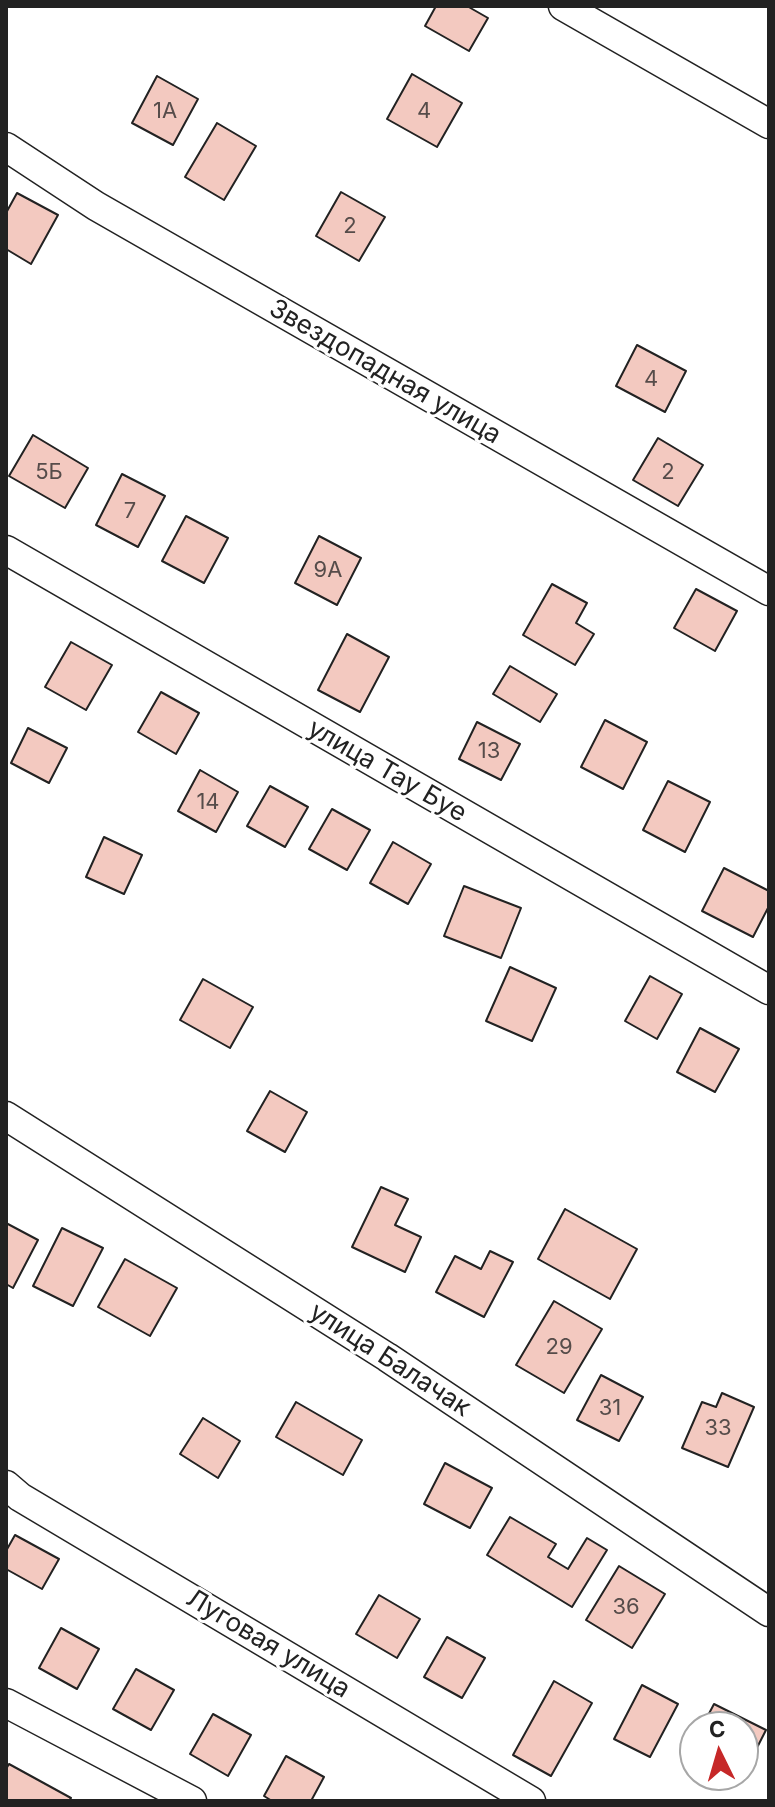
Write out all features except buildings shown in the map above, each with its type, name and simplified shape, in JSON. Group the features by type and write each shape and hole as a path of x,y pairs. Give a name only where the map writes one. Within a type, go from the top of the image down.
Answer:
{"street":[{"path":"563,6 769,124"},
{"name":"Звездопадная улица","path":"6,147 96,206 769,591"},
{"name":"улица Тау Буе","path":"6,550 769,990"},
{"name":"улица Балачак","path":"6,1116 387,1357 769,1612"},
{"name":"Луговая улица","path":"6,1485 20,1497 531,1801"},
{"path":"6,1703 192,1801"}]}
